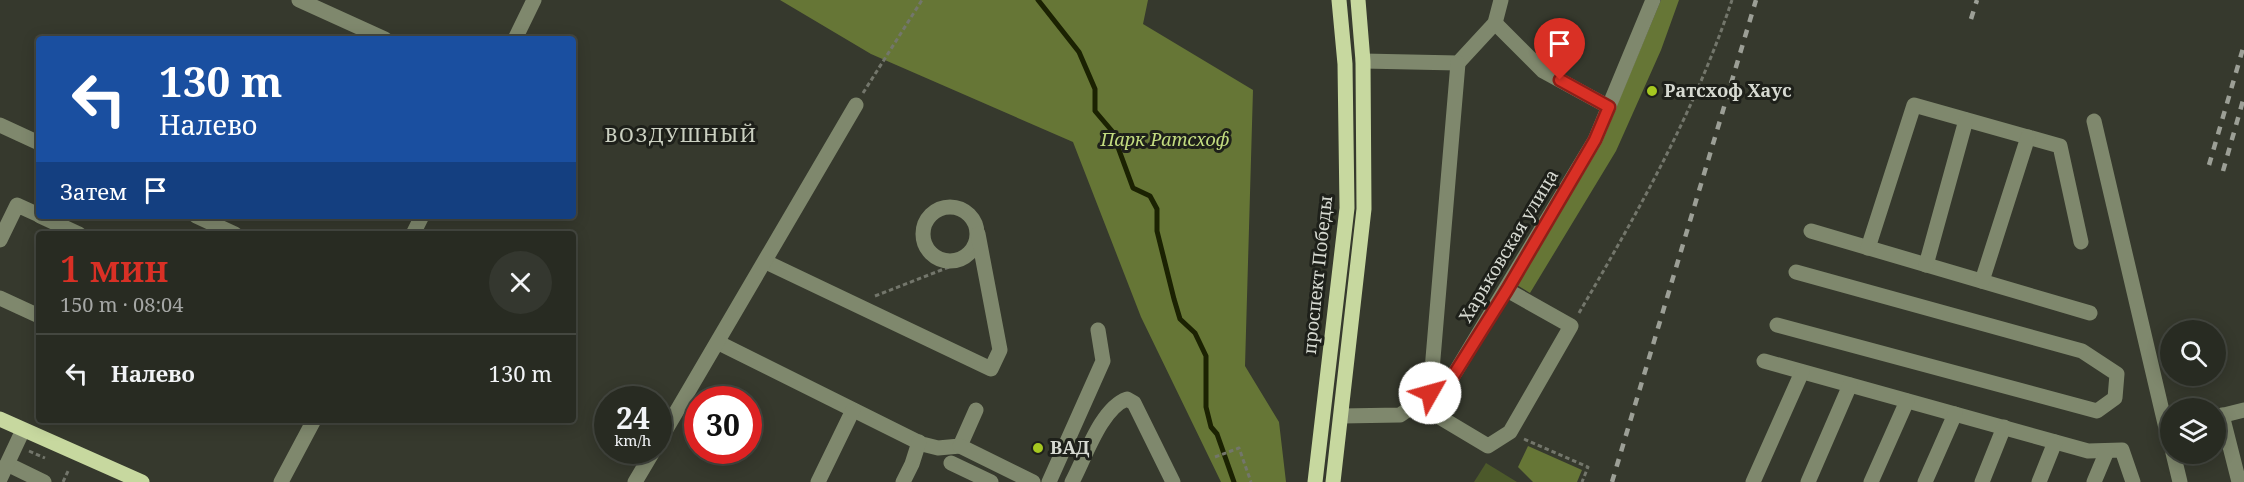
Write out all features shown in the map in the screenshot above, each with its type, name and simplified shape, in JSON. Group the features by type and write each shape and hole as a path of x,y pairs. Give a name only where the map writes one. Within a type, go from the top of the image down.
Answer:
{"main road":[{"name":"проспект Победы","path":"1315,482 1347,208 1345,64 1339,0"},
{"path":"1333,482 1365,209 1363,61 1358,0"},
{"name":"Харьковская улица","path":"1322,415 1341,416"},
{"path":"0,419 142,482"}],"street":[{"path":"299,0 378,36"},
{"path":"517,36 534,0"},
{"path":"1430,393 1458,63 1495,23 1501,0"},
{"name":"Харьковская улица","path":"1341,416 1400,415 1450,381 1507,290 1595,140 1653,0"},
{"path":"1495,23 1543,71 1609,107"},
{"path":"1363,61 1458,63"},
{"path":"672,420 856,105"},
{"path":"1868,248 1914,105 2060,146 2081,242"},
{"path":"1926,265 1966,120"},
{"path":"2094,121 2161,398"},
{"path":"0,125 36,143"},
{"path":"1982,281 2028,137"},
{"path":"0,240 17,205 36,214"},
{"path":"46,219 72,231"},
{"path":"202,219 228,231"},
{"path":"1811,231 2090,313"},
{"path":"766,262 991,369 1000,350 978,234"},
{"path":"1777,325 2097,411 2115,398 2117,374 2082,351 1796,272"},
{"path":"1416,403 1488,447 1510,432 1571,326 1507,290"},
{"path":"0,298 36,315"},
{"path":"1049,482 1103,362 1098,330"},
{"path":"719,343 919,442 939,448 960,446 1033,482"},
{"path":"1764,361 2088,451 2122,450 2133,482"},
{"path":"1753,482 1802,372"},
{"path":"1808,482 1851,385"},
{"path":"1072,482 1107,414 1116,403 1127,399 1134,403 1173,482"},
{"path":"1871,482 1907,401"},
{"path":"818,482 854,410"},
{"path":"960,446 975,410"},
{"path":"2226,414 2244,410"},
{"path":"1925,482 1955,414"},
{"path":"281,482 312,423"},
{"path":"1982,482 2004,427"},
{"path":"23,430 3,472 44,482"},
{"path":"2226,438 2240,482"},
{"path":"903,482 919,442"},
{"path":"2039,482 2055,442"},
{"path":"2094,482 2107,451"},
{"path":"635,482 646,464"},
{"path":"951,464 991,482 999,466"},
{"path":"2176,464 2180,482"}],"path":[{"path":"856,105 922,0"},
{"path":"1571,326 1647,195 1716,49 1732,0"},
{"path":"854,304 982,255"},
{"path":"1510,432 1588,467 1582,482"},
{"path":"16,446 48,460"},
{"path":"1215,457 1239,448 1251,482"},
{"path":"58,464 79,473"},
{"path":"63,482 69,469"}],"green space":[{"name":"Парк Ратсхоф","path":"780,0 1148,0 1143,24 1253,90 1245,366 1279,422 1286,482 1221,482 1141,317 1073,142 871,54"},
{"path":"1661,0 1679,0 1661,50 1616,151 1530,293 1517,285 1601,143"},
{"path":"1528,446 1582,470 1577,482 1533,482 1518,467"},
{"path":"1486,463 1517,482 1474,482"}],"waterway":[{"name":"ВОЗДУШНЫЙ","path":"1038,0 1079,52 1095,89 1095,111 1112,131 1133,188 1150,196 1157,209 1157,231 1174,299 1180,319 1195,333 1206,356 1206,407 1211,427 1217,434 1234,482"}],"railway":[{"path":"1612,482 1756,0"},
{"path":"1971,19 1977,0"},
{"path":"2209,165 2244,45"},
{"path":"2223,171 2244,97"}],"place":[{"name":"Ратсхоф Хаус","path":"1652,91"},
{"name":"ВАД","path":"1038,448"}],"district":[{"name":"ВОЗДУШНЫЙ","path":"681,135"}],"route":[{"path":"1430,393 1450,381 1507,290 1595,140 1609,107 1560,80"}]}
